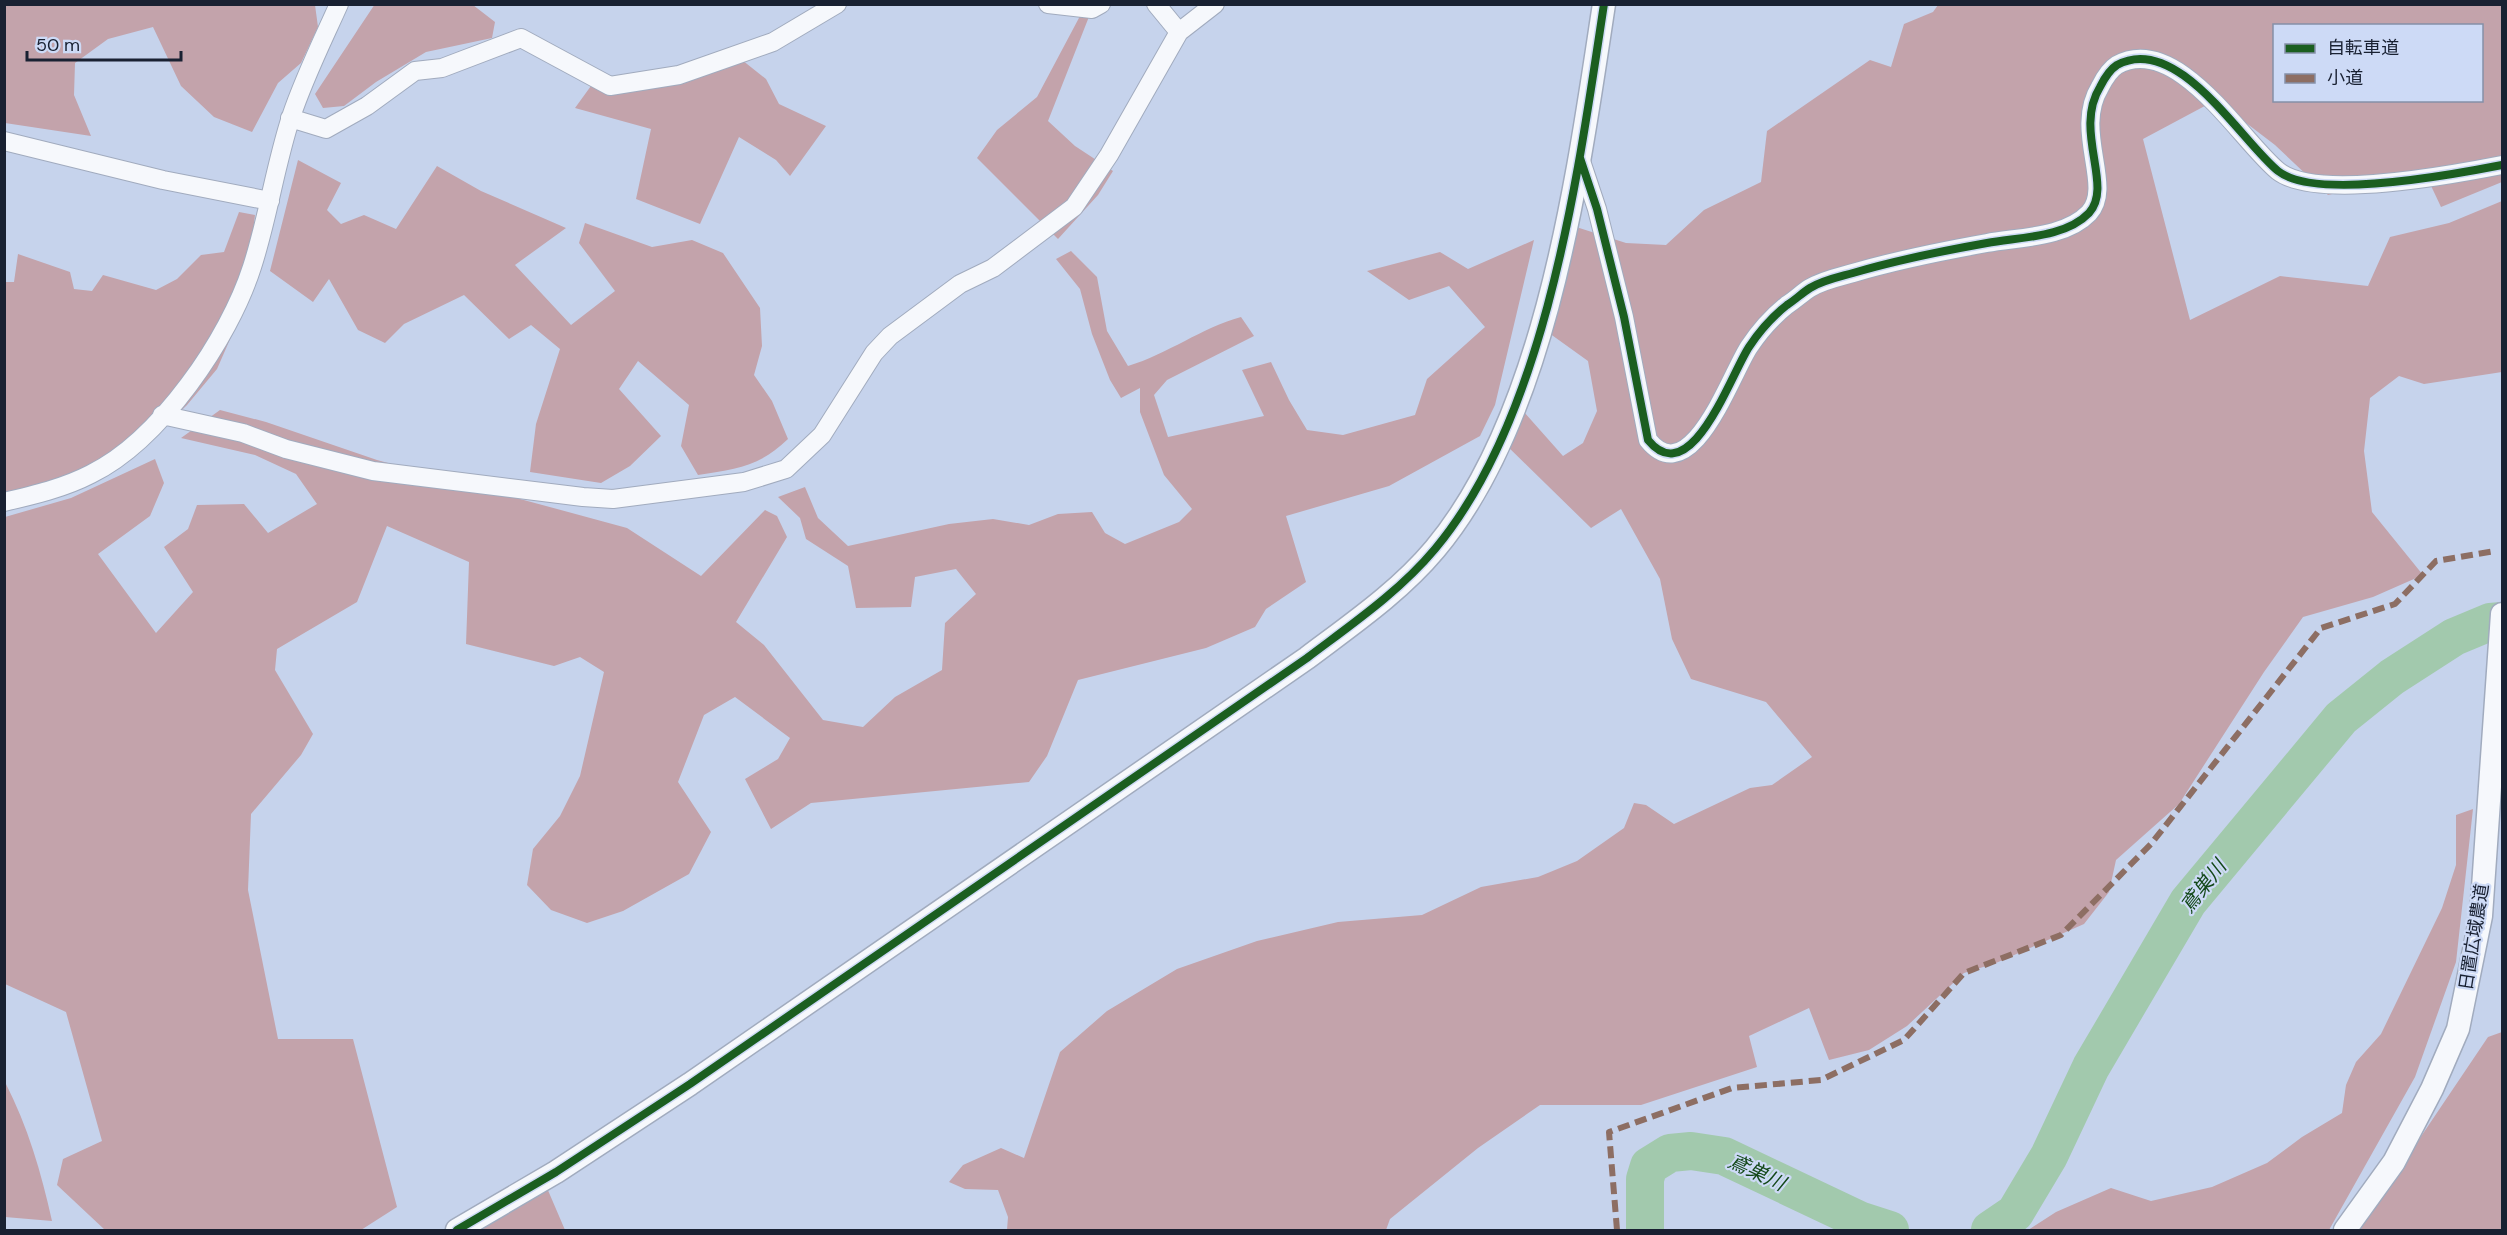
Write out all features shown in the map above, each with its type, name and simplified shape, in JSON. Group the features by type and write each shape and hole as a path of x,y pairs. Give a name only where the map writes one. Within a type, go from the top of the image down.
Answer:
{"street":[{"path":"4,502 56,489 92,474 138,441 162,415 212,351 232,314 252,268 290,118 339,4"},
{"path":"290,118 326,129 367,106 414,71 442,68 521,38 610,86 679,75 773,42 837,4"},
{"path":"1048,4 1092,9 1101,4"},
{"path":"1156,4 1179,32"},
{"path":"162,415 243,433 286,449 373,471 583,497 614,499 744,482 786,470 822,435 874,353 891,336 960,284 993,268 1074,207 1108,155 1179,32 1215,4"},
{"path":"457,1230 556,1172 690,1084 1307,658 1392,594 1435,549 1476,492 1507,427 1537,340 1580,158 1604,4"},
{"path":"1580,158 1597,209 1624,317 1648,440 1657,451 1673,455 1680,452 1703,431 1742,358 1764,327 1811,288 1867,269 1941,251 2056,231 2077,222 2091,211 2098,198 2098,178 2089,134 2092,100 2109,72 2131,60 2151,60 2182,75 2208,94 2279,171 2296,180 2351,184 2393,182 2502,165"},
{"path":"4,141 164,180 270,201"},
{"name":"日置広域農道","path":"2345,1230 2394,1162 2432,1089 2458,1029 2481,916 2502,614"}],"shaded area":[{"path":"375,4 473,5 495,22 492,38 426,52 376,82 344,106 323,108 315,94"},
{"path":"4,5 315,5 318,27 301,63 278,83 252,132 214,117 181,86 153,27 108,39 75,63 74,95 91,136 5,123"},
{"path":"1938,5 2502,5 2502,182 2441,207 2425,173 2328,195 2275,145 2216,100 2143,139 2190,320 2280,276 2368,286 2390,237 2449,223 2502,201 2502,372 2424,384 2399,376 2370,398 2364,451 2372,512 2423,575 2373,597 2303,617 2264,672 2179,804 2116,860 2109,892 2084,924 1996,963 1964,973 1907,1026 1869,1050 1829,1060 1809,1008 1749,1036 1757,1067 1641,1105 1540,1105 1478,1148 1390,1219 1386,1230 1007,1230 1008,1217 998,1190 965,1189 949,1182 963,1165 1001,1148 1024,1158 1060,1052 1107,1011 1177,969 1257,941 1338,922 1422,915 1481,887 1538,877 1577,861 1624,828 1634,803 1646,805 1674,824 1750,788 1772,785 1812,757 1766,702 1691,679 1672,639 1660,579 1621,509 1591,528 1503,442 1524,412 1563,456 1583,443 1597,411 1588,361 1549,333 1570,225 1626,243 1666,245 1704,210 1761,182 1767,131 1870,60 1891,67 1904,24 1933,12"},
{"path":"1092,9 1048,121 1075,146 1113,171 1098,195 1058,239 977,158 997,130 1037,97 1080,16"},
{"path":"742,60 766,79 779,104 826,126 790,176 776,160 739,137 700,224 636,199 651,129 575,108 596,79"},
{"path":"298,160 341,183 327,210 341,224 364,215 396,229 437,166 481,191 566,228 515,265 571,325 615,291 579,243 585,223 652,247 692,240 723,253 760,308 762,346 754,375 772,401 788,439 757,461 736,468 698,475 681,446 689,405 638,361 619,389 661,436 630,466 601,483 530,472 536,424 560,349 531,325 509,339 464,295 404,324 385,343 358,330 329,279 313,302 270,271"},
{"path":"239,212 255,215 245,305 217,369 187,405 153,438 46,484 5,494 4,282 14,282 18,254 70,272 74,289 92,291 103,275 156,290 177,279 201,255 224,252"},
{"path":"1534,240 1495,405 1480,436 1389,486 1286,516 1306,582 1266,609 1255,627 1206,648 1078,680 1047,756 1029,782 811,803 771,829 745,779 778,759 790,738 735,697 704,715 678,782 711,832 689,874 623,911 587,923 551,910 527,885 533,849 560,816 580,776 604,672 580,657 554,666 466,644 469,562 387,526 357,602 277,649 275,670 313,734 301,755 251,814 248,890 278,1039 353,1039 397,1207 361,1230 105,1230 57,1185 63,1159 102,1141 66,1012 5,984 5,517 71,498 155,459 164,483 150,516 98,554 156,633 193,592 164,547 188,529 197,505 244,504 268,533 317,504 296,474 255,455 181,438 220,410 266,422 377,460 627,528 701,576 765,510 777,516 787,537 736,622 764,645 823,720 863,727 895,697 942,670 945,623 976,594 956,569 915,577 911,607 856,608 848,566 806,539 800,518 778,497 805,487 818,518 848,546 949,524 993,519 1029,525 1058,514 1092,512 1105,533 1125,544 1179,522 1192,509 1164,475 1140,412 1140,388 1121,398 1110,380 1092,334 1080,289 1056,259 1071,251 1097,277 1107,331 1128,366 1241,317 1254,336 1167,380 1154,395 1168,437 1264,416 1242,370 1271,362 1289,400 1307,430 1343,435 1415,415 1427,379 1485,327 1449,286 1409,300 1367,271 1440,252 1468,269"},
{"path":"2473,809 2456,962 2415,1077 2329,1230 2028,1230 2056,1212 2111,1188 2151,1201 2212,1187 2267,1163 2302,1137 2342,1113 2346,1085 2356,1062 2381,1034 2442,908 2456,865 2456,815"},
{"path":"2502,1032 2502,1230 2358,1230 2488,1037"},
{"path":"5,1082 33,1150 52,1221 5,1217"},
{"path":"544,1181 565,1230 444,1230"}],"waterway":[{"name":"鳶巣川","path":"1990,1230 2015,1213 2049,1156 2091,1067 2188,902 2341,718 2392,677 2454,637 2490,622 2502,621"},
{"name":"鳶巣川","path":"1645,1230 1645,1179 1649,1166 1670,1153 1691,1151 1724,1156 1859,1220 1890,1230"}],"marked path":[{"path":"1617,1230 1609,1132 1732,1088 1821,1080 1904,1040 1964,973 2061,935 2151,844 2321,628 2395,604 2436,561 2495,551"}],"cycle path":[{"path":"457,1230 556,1172 690,1084 1307,658 1374,607 1421,565 1435,549 1473,494 1505,431 1531,362 1552,290 1569,216 1604,4"},
{"path":"1580,158 1597,209 1624,317 1648,440 1664,452 1679,452 1694,441 1708,424 1741,361 1757,336 1781,310 1810,288 1831,279 1903,260 2055,232 2079,221 2089,213 2096,202 2097,188 2090,121 2093,104 2105,78 2117,65 2140,59 2162,63 2185,76 2206,94 2278,171 2297,180 2323,184 2387,183 2502,165"}]}
